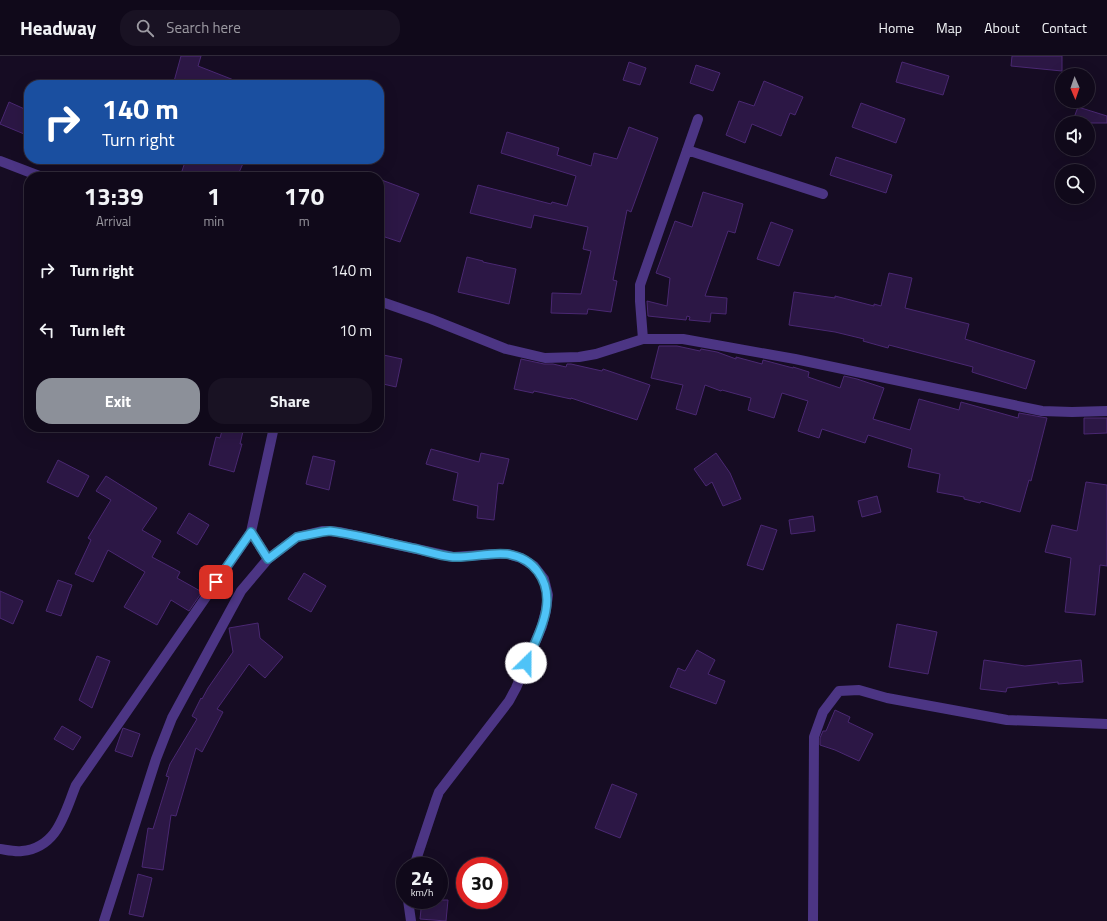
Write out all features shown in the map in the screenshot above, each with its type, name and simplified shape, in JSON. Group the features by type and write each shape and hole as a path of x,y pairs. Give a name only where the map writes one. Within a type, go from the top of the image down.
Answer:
{"street":[{"path":"644,339 640,285 698,119"},
{"path":"687,150 823,194"},
{"path":"0,161 29,172"},
{"path":"384,303 431,319 506,349 545,358 579,357 596,354 644,339 683,339 795,359 1042,411 1107,411"},
{"path":"0,849 21,851 36,848 46,843 57,831 76,785 251,532 273,432"},
{"path":"104,921 156,759 172,718 241,591 268,559 297,537 330,531 453,557 508,554 521,558 534,566 544,579 548,595 542,626 516,688 509,701 439,792 417,857"},
{"path":"251,532 268,559"},
{"path":"814,921 814,737 823,712 839,691 859,690 888,698 1007,720 1107,724"},
{"path":"409,909 411,921"}],"building":[{"path":"181,56 201,56 198,66 234,80 174,80"},
{"path":"1012,56 1062,56 1062,68 1055,68 1055,70 1011,66"},
{"path":"629,62 646,68 640,85 623,80"},
{"path":"902,62 949,76 943,95 896,82"},
{"path":"696,65 720,73 713,91 690,83"},
{"path":"764,81 803,97 795,115 790,113 781,136 752,124 745,143 726,135 739,101 754,106"},
{"path":"9,102 24,109 24,134 0,124"},
{"path":"861,103 905,119 896,143 852,127"},
{"path":"1078,108 1081,108 1107,116 1107,123 1095,123 1095,116 1075,116"},
{"path":"629,127 658,138 631,212 627,210 613,280 617,281 611,312 588,309 587,314 551,313 552,293 581,294 591,251 583,249 588,227 534,215 531,228 470,213 478,185 551,204 552,202 567,206 576,176 501,153 507,132 559,148 557,155 591,166 594,153 617,159"},
{"path":"836,157 892,175 886,193 830,175"},
{"path":"184,164 243,164 239,172 182,172"},
{"path":"384,181 419,194 400,242 384,237"},
{"path":"703,192 743,204 735,233 728,231 705,296 727,298 726,314 711,313 710,322 689,320 690,317 687,316 686,320 648,316 647,301 667,306 670,278 656,273 675,221 692,227"},
{"path":"771,222 793,230 779,266 757,259"},
{"path":"467,257 516,269 509,304 458,292"},
{"path":"889,273 912,278 905,308 969,324 965,339 1035,361 1026,389 972,372 973,367 889,345 888,348 863,341 864,339 835,332 789,325 794,292 835,298 835,296 874,306 874,304 881,306"},
{"path":"659,346 677,346 700,351 701,349 717,352 736,359 736,357 762,364 763,360 809,372 808,377 840,388 844,376 884,388 873,419 910,430 919,399 959,410 961,402 1018,418 1019,413 1047,418 1031,481 1029,480 1020,512 981,501 980,503 964,499 964,497 937,492 940,474 908,467 912,449 868,435 865,443 822,429 819,438 798,431 808,401 782,393 774,418 748,410 751,398 722,390 721,391 705,385 696,415 676,409 683,385 651,378"},
{"path":"384,355 402,359 396,387 384,384"},
{"path":"521,359 566,367 567,364 571,364 602,371 603,369 650,385 637,420 571,398 514,389"},
{"path":"1084,418 1107,418 1107,433 1084,434"},
{"path":"222,432 243,432 240,444 242,444 234,472 209,465 216,437 220,438"},
{"path":"431,449 479,462 481,453 509,459 503,484 498,483 494,520 477,518 478,506 453,500 458,473 426,464"},
{"path":"716,453 730,473 741,499 723,506 712,482 706,486 694,469"},
{"path":"313,456 335,461 329,490 306,484"},
{"path":"58,460 89,476 78,497 47,482"},
{"path":"106,476 157,508 142,530 161,541 152,557 180,572 177,578 202,592 189,611 171,600 157,625 124,607 145,572 108,550 93,582 75,574 91,540 88,538 111,500 96,491"},
{"path":"1086,482 1107,485 1107,566 1100,565 1095,615 1065,612 1071,558 1045,552 1052,525 1077,531"},
{"path":"877,496 881,512 862,517 858,501"},
{"path":"189,513 209,525 197,545 177,533"},
{"path":"813,516 815,531 791,534 789,520"},
{"path":"761,525 777,530 763,570 747,565"},
{"path":"304,573 326,586 311,612 288,599"},
{"path":"58,580 72,585 61,616 46,611"},
{"path":"0,591 23,601 13,624 0,618"},
{"path":"258,623 260,638 283,657 265,678 249,664 217,709 223,712 202,752 196,748 176,816 171,815 163,870 142,867 148,828 153,829 169,777 166,776 170,764 197,719 192,716 201,698 202,699 233,652 229,628"},
{"path":"897,624 937,632 928,674 889,667"},
{"path":"697,650 715,660 708,674 725,681 716,704 670,687 678,668 685,671"},
{"path":"97,656 110,661 92,708 79,700"},
{"path":"984,660 1025,666 1081,660 1083,682 1058,684 1058,682 1007,688 1006,692 980,689"},
{"path":"835,710 850,717 848,722 873,734 859,761 820,745 820,738 823,731 826,731"},
{"path":"62,726 81,737 73,750 54,739"},
{"path":"123,728 140,734 132,757 115,751"},
{"path":"612,784 637,794 620,838 595,828"},
{"path":"138,874 152,878 143,917 129,914"},
{"path":"421,909 447,909 446,921 420,919"}],"route":[{"path":"216,582 251,532 268,559 297,537 330,531 453,557 508,554 521,558 534,566 544,579 548,595 542,626 526,663"}]}
